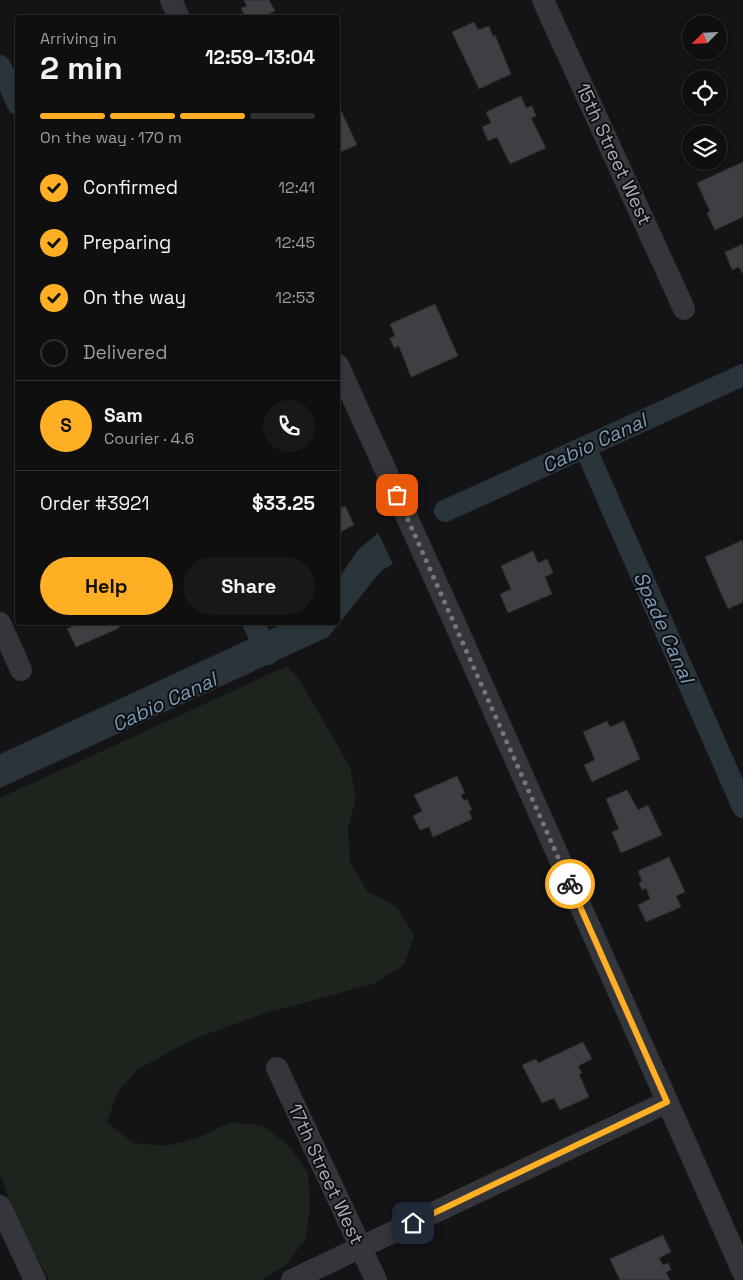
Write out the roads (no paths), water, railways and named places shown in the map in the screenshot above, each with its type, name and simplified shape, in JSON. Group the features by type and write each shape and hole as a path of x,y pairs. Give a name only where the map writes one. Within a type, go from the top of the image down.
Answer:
{"street":[{"path":"171,0 178,15"},
{"name":"15th Street West","path":"543,0 684,309"},
{"path":"340,369 458,628 743,1272"},
{"path":"0,623 22,670"},
{"name":"17th Street West","path":"277,1068 376,1280"},
{"path":"292,1280 667,1102"},
{"path":"0,1206 35,1280"}],"water":[{"path":"378,533 393,564 381,571 340,622 340,576 358,550"},
{"path":"280,625 338,625 328,637 0,788 0,754"}],"waterway":[{"path":"0,66 15,98"},
{"name":"Cabio Canal","path":"445,511 743,375"},
{"name":"Spade Canal","path":"585,447 743,807"},
{"path":"254,625 268,654"}]}
